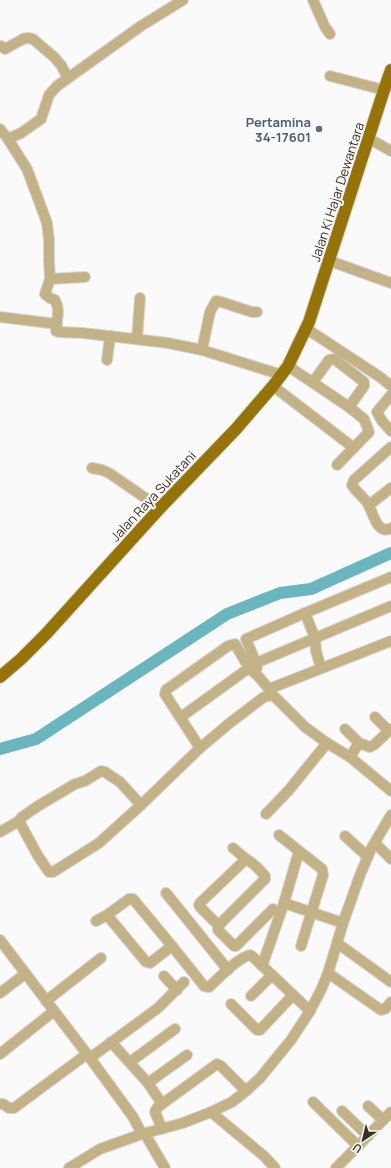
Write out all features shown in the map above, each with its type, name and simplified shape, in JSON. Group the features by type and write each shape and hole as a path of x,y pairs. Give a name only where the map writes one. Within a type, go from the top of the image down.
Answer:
{"main road":[{"name":"Jalan Ki Hajar Dewantara","path":"308,326 391,70"},
{"name":"Jalan Raya Sukatani","path":"0,677 21,660 46,634 160,508 236,430 285,370 308,326"}],"street":[{"path":"8,139 21,133 41,119 49,95 57,86 141,26 183,0"},
{"path":"313,0 330,34"},
{"path":"0,46 5,50 23,39 33,39 54,57 61,65 68,78"},
{"path":"330,76 384,90"},
{"path":"0,129 8,139 26,169 47,223 50,279 45,294 55,300 58,305 58,318 55,329 58,332 168,342 285,370 313,382 364,419 369,432 337,465"},
{"path":"368,138 391,152"},
{"path":"330,261 391,283"},
{"path":"50,279 85,278"},
{"path":"137,339 140,298"},
{"path":"202,350 210,312 216,301 252,312 257,312"},
{"path":"0,317 56,324"},
{"path":"308,326 391,386"},
{"path":"107,360 110,336"},
{"path":"313,382 329,360 334,359 337,361 364,382 364,386 349,407"},
{"path":"273,386 354,448"},
{"path":"391,395 377,412 382,421 391,431"},
{"path":"391,447 353,482 353,487 368,505 376,522 383,529 388,530 391,528"},
{"path":"92,468 109,473 160,508"},
{"path":"368,505 391,488"},
{"path":"200,748 181,716 165,694 166,690 228,646 305,612 391,577"},
{"path":"181,716 252,666 391,606"},
{"path":"305,612 315,638 316,651 321,668"},
{"path":"246,639 252,666"},
{"path":"19,822 38,856 51,873 99,843 141,806 200,748 270,692 321,668 390,643"},
{"path":"235,644 270,692 305,727 350,757 391,792"},
{"path":"344,729 359,743 370,747 390,730 375,716"},
{"path":"266,814 289,790 327,743"},
{"path":"350,757 359,743"},
{"path":"0,832 19,822 38,806 75,784 84,781 101,771 120,782 141,806"},
{"path":"69,1168 100,1149 183,1123 211,1112 232,1102 260,1078 291,1040 310,1011 321,990 328,973 343,923 368,857 391,815"},
{"path":"279,835 322,868 323,872 301,946"},
{"path":"344,836 368,857"},
{"path":"375,842 391,859"},
{"path":"219,926 265,879 263,873 233,848"},
{"path":"262,966 284,903 299,851"},
{"path":"246,860 200,903 200,907 219,926 218,930 234,946 238,944 274,909"},
{"path":"166,893 228,970"},
{"path":"96,921 129,899 133,899 207,988 248,955"},
{"path":"284,903 343,923"},
{"path":"107,915 146,962 150,963 172,946"},
{"path":"0,940 133,1117 165,1168"},
{"path":"337,943 391,982"},
{"path":"238,944 248,955 252,956 310,1011"},
{"path":"46,1001 101,958"},
{"path":"328,973 381,1010 385,1009 391,1002"},
{"path":"0,993 25,974"},
{"path":"251,996 272,975"},
{"path":"164,976 177,990"},
{"path":"0,1104 3,1104 9,1108 14,1108 88,1056 112,1042 158,1008 184,982"},
{"path":"231,1004 257,1030 260,1030 293,995"},
{"path":"0,1054 54,1011"},
{"path":"130,1062 175,1029"},
{"path":"112,1042 148,1083 162,1104"},
{"path":"148,1083 187,1055"},
{"path":"162,1129 155,1112 157,1108 217,1064 221,1066 246,1091"},
{"path":"313,1102 358,1146"},
{"path":"368,1106 383,1120"},
{"path":"342,1111 368,1136"},
{"path":"211,1112 264,1156 275,1168"},
{"path":"336,1168 391,1112"}],"waterway":[{"path":"0,749 36,739 227,614 280,593 311,589 391,553"}],"place":[{"name":"Pertamina 34-17601","path":"319,129"}]}
